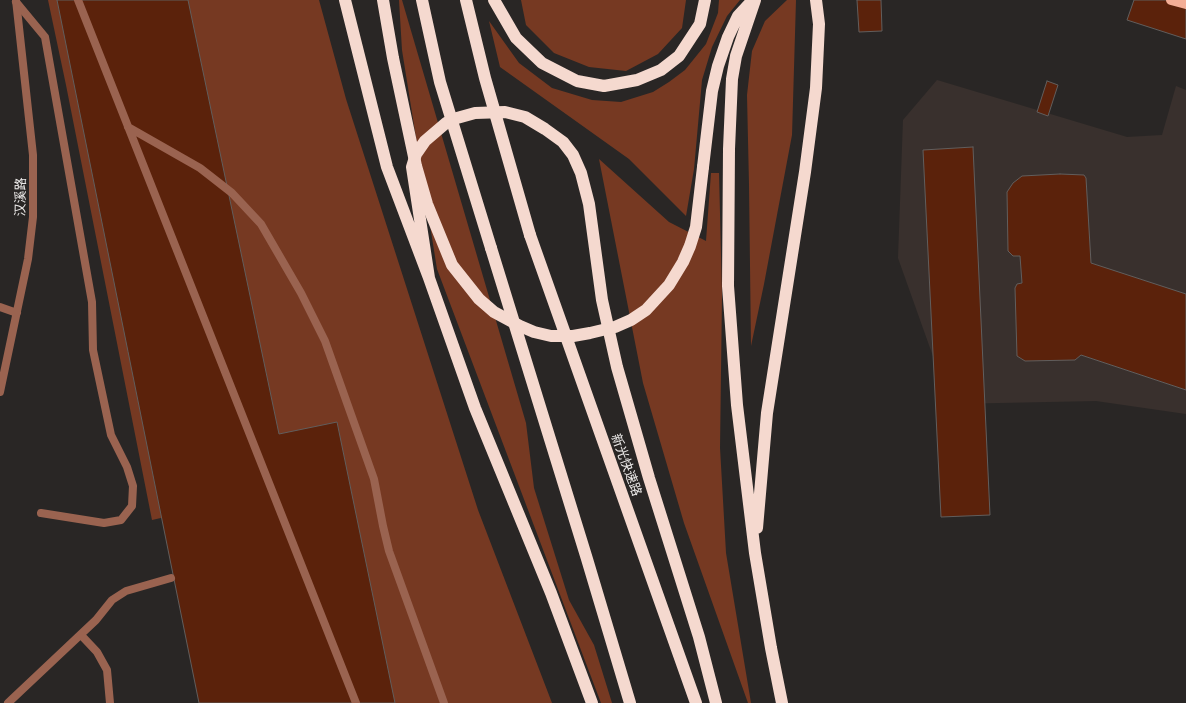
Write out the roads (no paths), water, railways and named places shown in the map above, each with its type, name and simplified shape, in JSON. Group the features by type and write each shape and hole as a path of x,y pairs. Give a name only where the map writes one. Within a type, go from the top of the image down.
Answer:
{"highway":[{"path":"345,0 387,166 475,408 551,593 592,703"},
{"path":"383,0 393,58 416,166 427,204 452,265 478,298 494,312 534,332 551,336 573,336 590,333 615,327 631,320 646,310 669,285 683,262 696,227 712,92 718,66 728,37 738,16 754,0"},
{"path":"422,0 440,82 630,703"},
{"name":"新光快速路","path":"466,0 485,78 530,236 696,703"},
{"path":"494,0 516,38 542,62 577,81 604,86 637,80 661,70 679,56 700,24 705,0"},
{"path":"754,0 736,56 732,79 729,149 728,286 737,405 755,553 770,648 782,703"},
{"path":"755,553 767,413 805,172 816,88 819,24 816,0"},
{"path":"429,278 412,167 416,154 425,141 446,123 457,118 475,113 504,112 525,117 563,142 573,154 581,173 589,204 602,300 617,368 649,478 699,637 716,703"}],"main road":[{"path":"1171,0 1186,4"}],"street":[{"path":"78,0 353,701"},
{"path":"16,1 45,37 92,302 93,350 111,435 127,467 133,486 132,506 121,520 104,523 41,513"},
{"name":"汉溪路","path":"0,392 28,259 33,217 33,155 16,1"},
{"path":"128,127 200,168 232,193 261,224 301,292 326,341 374,479 389,551 444,703"},
{"path":"0,307 17,313"},
{"path":"8,703 96,620 112,600 126,591 170,578"},
{"path":"80,635 97,652 107,670 110,703"}]}
